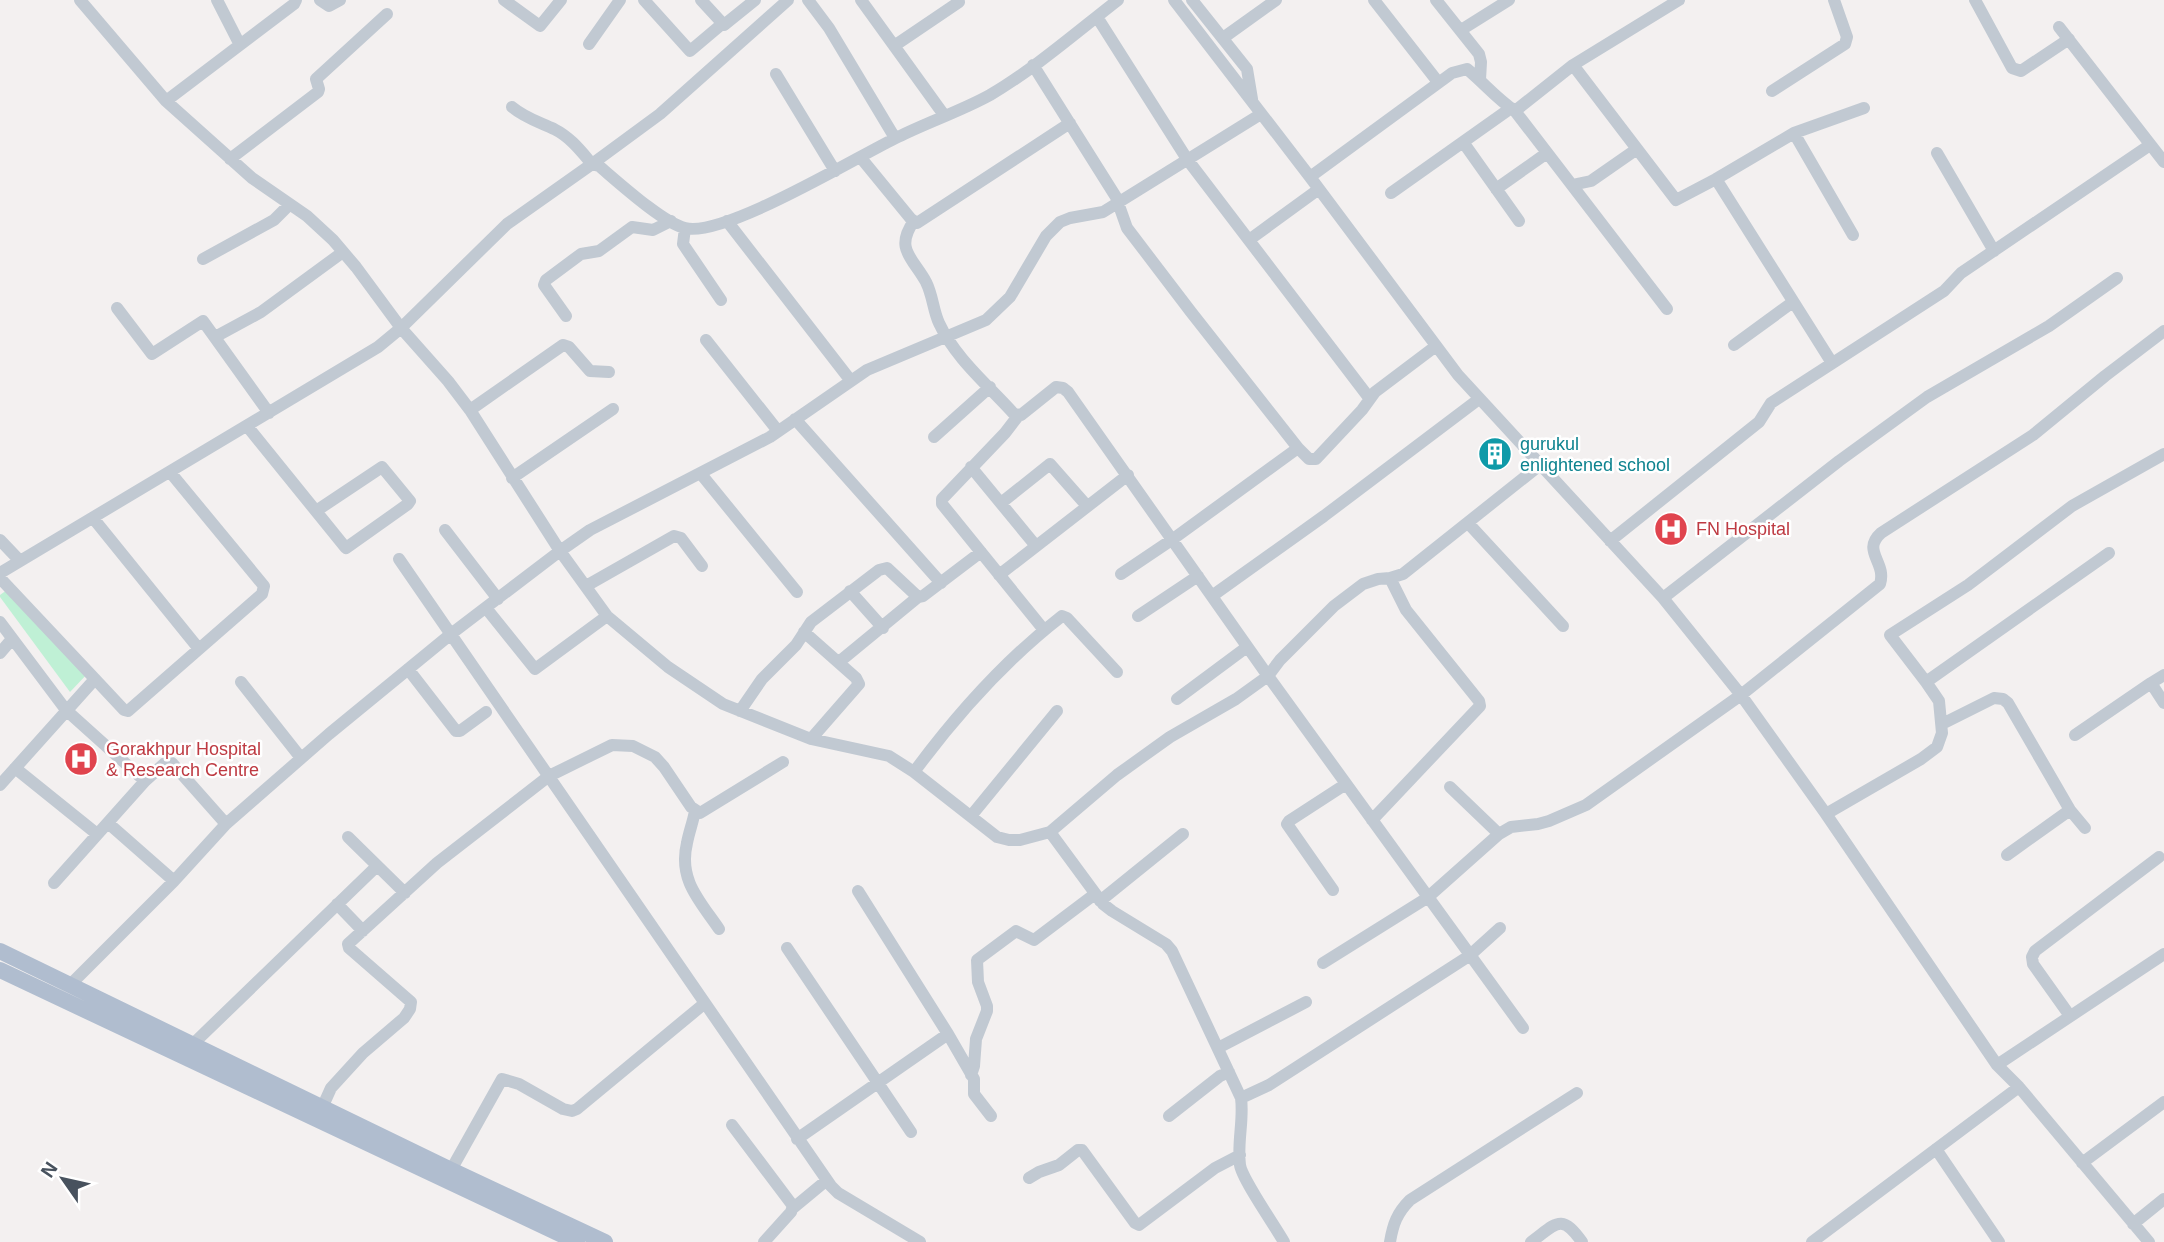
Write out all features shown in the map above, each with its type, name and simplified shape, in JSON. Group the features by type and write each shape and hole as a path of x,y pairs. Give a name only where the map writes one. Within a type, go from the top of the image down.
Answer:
{"main road":[{"path":"0,951 605,1242"},
{"path":"0,970 576,1242"}],"street":[{"path":"80,0 166,101 266,189 307,216 343,252 401,328 470,410 560,551 607,616 668,667 723,704 811,739 889,756 914,772 997,837 1020,840 1049,832 1117,775 1170,737 1236,699 1268,676 1334,606 1363,584 1403,574 1541,465"},
{"path":"217,0 240,45"},
{"path":"166,101 296,0"},
{"path":"320,0 329,6 340,0"},
{"path":"504,0 540,26 561,0"},
{"path":"589,44 620,0"},
{"path":"644,0 690,51 755,0"},
{"path":"701,0 722,24"},
{"path":"170,472 264,586 262,594 128,711 94,679 0,576 20,561 378,347 401,328 507,224 660,114 788,0"},
{"path":"808,0 829,28 895,138"},
{"path":"860,0 944,115"},
{"path":"512,107 572,141 592,164 599,166 671,221 685,228 701,228 756,209 861,158 895,138 991,94 1118,0"},
{"path":"1164,0 1227,82 1252,101"},
{"path":"1174,0 1479,399 1663,598 1741,695 1826,814 1997,1065 2019,1087 2149,1242"},
{"path":"1192,0 1247,69 1252,101"},
{"path":"1223,38 1276,0"},
{"path":"1374,0 1438,82"},
{"path":"1436,0 1480,58 1480,80"},
{"path":"1461,30 1509,0"},
{"path":"1391,193 1573,65 1679,0"},
{"path":"1772,91 1847,41 1834,0"},
{"path":"1975,0 2012,68 2017,71 2069,39"},
{"path":"894,46 959,2"},
{"path":"230,159 318,92 316,79 387,14"},
{"path":"1097,17 1187,159 1370,399"},
{"path":"2059,27 2164,162"},
{"path":"1583,78 1592,53"},
{"path":"1033,65 1119,203 1127,228 1191,313 1309,459 1316,459 1375,392 1436,346"},
{"path":"1573,65 1676,200 1794,133 1864,108"},
{"path":"1310,177 1438,82 1452,73 1467,69 1493,95 1513,109 1667,309"},
{"path":"776,74 835,171"},
{"path":"69,986 174,881 226,824 408,669 560,551 590,530 701,474 778,431 883,362 986,320 1018,286 1046,236 1060,222 1103,212 1261,114"},
{"path":"861,158 914,221 922,221 1070,123"},
{"path":"1794,133 1853,235"},
{"path":"1463,142 1519,221"},
{"path":"1610,541 1759,422 1771,403 1944,291 1961,273 2150,145"},
{"path":"1572,185 1591,181 1637,149"},
{"path":"1496,189 1548,153"},
{"path":"1937,153 1994,251"},
{"path":"1716,179 1832,363"},
{"path":"1249,240 1319,189"},
{"path":"203,258 274,220 289,205"},
{"path":"727,220 851,381"},
{"path":"566,316 544,285 546,280 581,254 599,251 632,227 653,230 671,221"},
{"path":"914,221 905,235 904,246 926,281 946,338 1018,416"},
{"path":"685,228 683,244 720,300"},
{"path":"215,337 261,312 343,252"},
{"path":"1663,598 1839,461 1927,397 2049,326 2118,278"},
{"path":"1734,345 1793,302"},
{"path":"117,308 152,354 201,321 205,323 269,413"},
{"path":"1323,963 1427,898 1499,834 1511,827 1549,821 1586,804 1741,695 1880,584 1883,576 1873,554 1874,539 2033,435 2164,331"},
{"path":"706,340 778,431"},
{"path":"470,410 563,345 569,347 590,371 609,372"},
{"path":"934,437 989,387"},
{"path":"1044,630 942,504 942,499 1018,416 1056,387 1063,387 1427,898 1523,1028"},
{"path":"1212,596 1324,516 1479,399"},
{"path":"512,478 613,409"},
{"path":"795,419 941,583"},
{"path":"247,426 345,547 348,548 410,501 382,467 316,511"},
{"path":"1121,574 1173,540 1298,448"},
{"path":"1826,814 1937,747 1942,733 1939,701 1890,635 1968,584 2071,506 2164,454"},
{"path":"1000,503 1050,464 1087,506"},
{"path":"971,467 1037,546"},
{"path":"701,474 797,592"},
{"path":"999,575 1128,475"},
{"path":"93,518 198,649"},
{"path":"1468,523 1563,626"},
{"path":"445,530 498,599"},
{"path":"586,586 674,536 681,538 702,566"},
{"path":"2,543 20,561"},
{"path":"839,663 918,597 981,552"},
{"path":"1926,682 2109,553"},
{"path":"399,559 827,1180 838,1193 920,1242"},
{"path":"740,711 762,679 796,645 819,615 879,570 887,568 918,597"},
{"path":"1138,616 1198,576"},
{"path":"1372,820 1479,706 1479,701 1406,610 1390,579"},
{"path":"850,591 883,628"},
{"path":"486,608 535,669 607,616"},
{"path":"914,772 968,704 999,671 1062,616 1065,616 1117,672"},
{"path":"0,622 66,710 145,781"},
{"path":"804,632 856,678 858,685 811,739"},
{"path":"0,653 12,639"},
{"path":"1177,699 1248,647"},
{"path":"408,669 456,731 460,731 486,712"},
{"path":"2075,736 2164,675"},
{"path":"0,785 94,679"},
{"path":"241,682 301,758"},
{"path":"2151,683 2164,704"},
{"path":"1942,724 1994,698 2003,699 2070,810 2085,828"},
{"path":"971,816 1057,711"},
{"path":"322,1108 331,1088 363,1053 404,1018 410,1009 411,1002 348,946 438,863 549,776 612,745 633,746 655,757 695,811 700,813 783,762"},
{"path":"54,883 145,781 165,763 173,763 226,824"},
{"path":"15,768 97,834"},
{"path":"1333,890 1287,824 1346,784"},
{"path":"1450,787 1499,834"},
{"path":"2007,855 2070,810"},
{"path":"695,811 687,843 685,869 689,886 719,929"},
{"path":"108,823 174,881"},
{"path":"1049,832 1098,898 1112,911 1166,944 1172,951 1241,1098 1241,1168 1284,1242"},
{"path":"971,1074 976,1039 987,1011 978,982 977,960 1016,931 1034,940 1098,898 1183,834"},
{"path":"348,837 405,893"},
{"path":"2070,1016 2033,964 2035,951 2159,857"},
{"path":"192,1045 377,866"},
{"path":"858,891 948,1034 971,1074 974,1094 991,1116"},
{"path":"337,904 363,931"},
{"path":"1241,1098 1269,1084 1469,956 1500,928"},
{"path":"787,948 911,1132"},
{"path":"1997,1065 2164,954"},
{"path":"1218,1048 1306,1002"},
{"path":"451,1170 502,1079 519,1084 572,1111 705,1003"},
{"path":"797,1139 948,1034"},
{"path":"1169,1115 1229,1072"},
{"path":"1812,1242 2019,1087"},
{"path":"1390,1242 1393,1223 1410,1200 1577,1093"},
{"path":"2082,1163 2164,1102"},
{"path":"732,1125 793,1206 792,1209"},
{"path":"1936,1149 1999,1242"},
{"path":"1029,1178 1059,1165 1078,1150 1082,1150 1135,1223 1139,1224 1215,1168 1240,1155"},
{"path":"764,1242 792,1209 827,1180"},
{"path":"2133,1224 2164,1199"},
{"path":"1531,1242 1556,1224 1562,1223 1572,1227 1583,1242"}],"green space":[{"path":"11,587 89,672 70,692 0,597"}],"place":[{"name":"gurukul enlightened school","path":"1495,454"},
{"name":"FN Hospital","path":"1671,529"},
{"name":"Gorakhpur Hospital & Research Centre","path":"81,759"}]}
